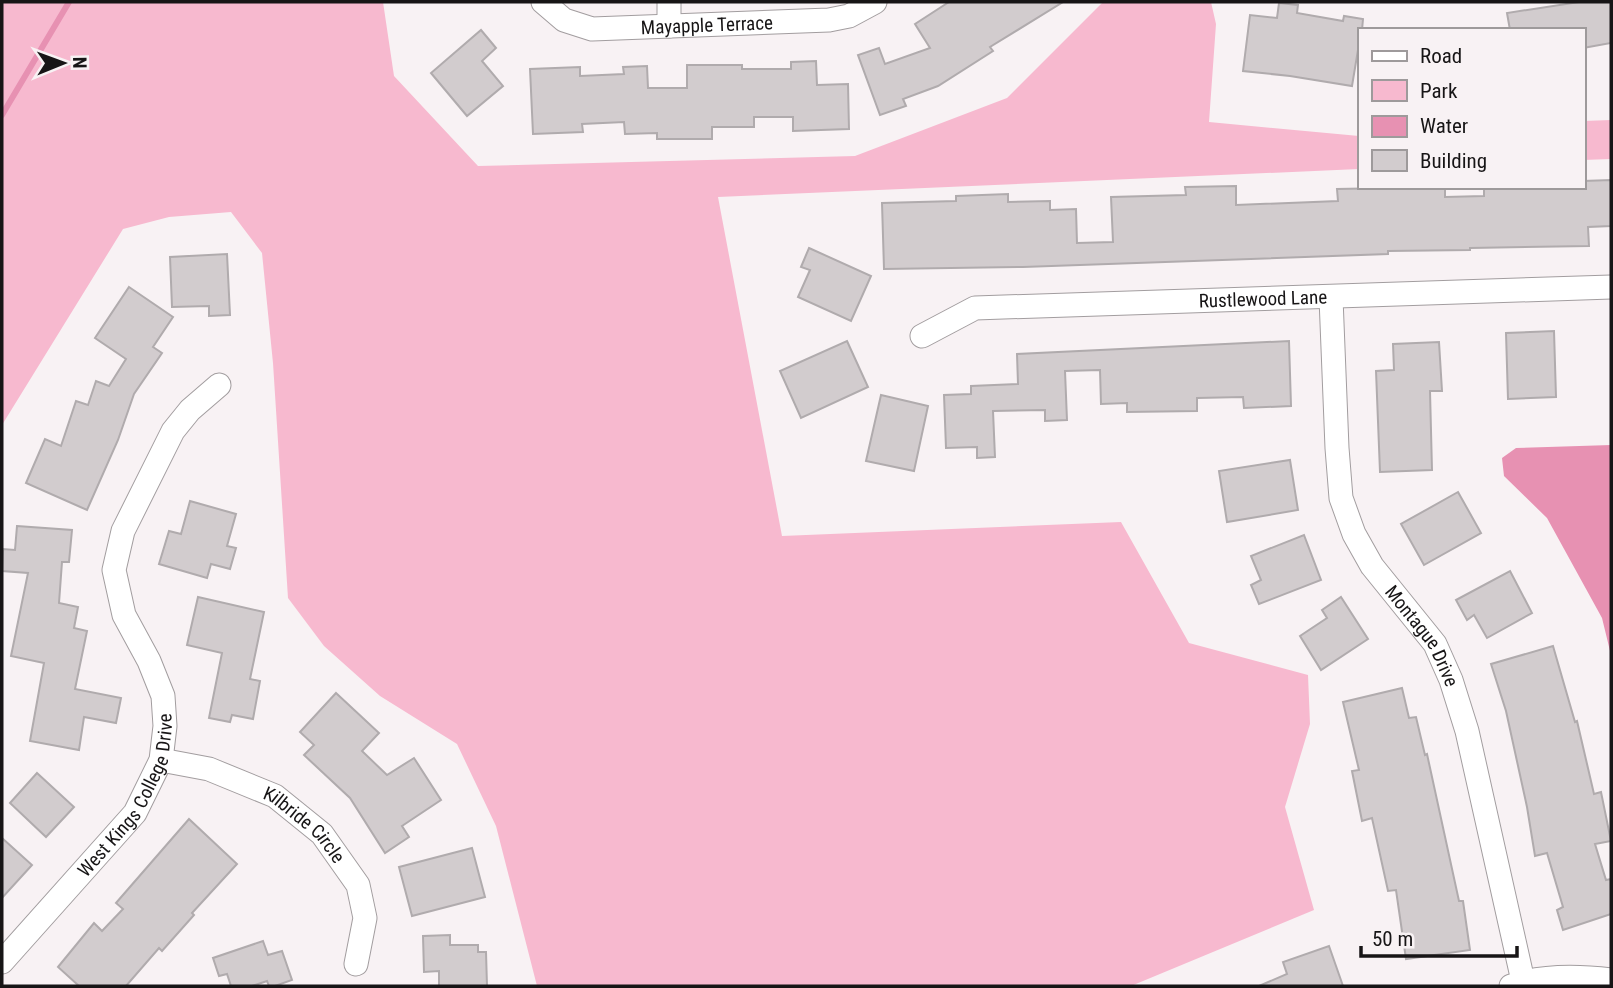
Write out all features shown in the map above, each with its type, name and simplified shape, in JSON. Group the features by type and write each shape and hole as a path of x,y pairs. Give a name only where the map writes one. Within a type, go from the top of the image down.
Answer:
{"street":[{"name":"Mayapple Terrace","path":"543,2 557,16 592,29 829,20 849,16 875,2"},
{"path":"669,2 669,26"},
{"name":"Rustlewood Lane","path":"922,336 975,308 1611,287"},
{"name":"Montague Drive","path":"1331,298 1341,498 1354,534 1372,566 1435,644 1451,680 1467,731 1516,984"},
{"name":"West Kings College Drive","path":"2,962 135,813 161,760 165,726 163,696 149,661 124,615 114,570 123,531 173,431 190,410 219,385"},
{"name":"Kilbride Circle","path":"161,760 209,769 275,796 322,834 358,885 365,918 356,964"},
{"path":"1516,984 1589,977 1611,979"}],"green space":[{"path":"2,2 383,2 394,76 478,166 855,156 1007,98 1103,2 1211,2 1216,24 1209,122 1358,136 1358,169 718,197 782,536 1121,522 1189,643 1308,675 1310,724 1285,807 1314,910 1131,986 537,986 496,826 457,744 380,696 324,646 288,598 273,363 262,253 231,212 169,217 123,229 2,425"},
{"path":"1611,120 1611,159 1585,160 1585,121"}],"water":[{"path":"1611,445 1611,655 1602,618 1547,518 1504,476 1502,458 1516,448"}],"building":[{"path":"949,2 1063,2 990,47 993,51 938,86 903,99 906,106 880,115 858,55 879,48 885,64 930,48 915,24"},
{"path":"1579,2 1611,2 1611,43 1585,48 1585,28 1510,28 1507,13"},
{"path":"1279,3 1298,5 1297,13 1343,21 1344,16 1363,19 1362,28 1358,28 1358,50 1352,86 1243,71 1250,15 1277,18"},
{"path":"481,30 496,48 482,61 503,86 467,116 431,73"},
{"path":"816,61 817,85 848,84 849,129 793,131 793,117 754,117 754,127 712,127 712,139 657,139 657,133 625,134 624,122 582,124 583,132 533,134 530,69 580,67 580,76 624,74 623,67 647,66 648,88 687,88 687,65 742,65 742,69 791,69 791,62"},
{"path":"1611,180 1611,226 1588,227 1589,246 1388,251 1388,254 1023,267 884,269 882,203 956,201 956,196 1008,194 1008,202 1050,201 1050,210 1076,209 1077,243 1113,242 1111,197 1186,195 1185,187 1236,186 1236,205 1338,201 1337,189 1445,189 1445,197 1484,196 1484,189 1585,189 1585,181"},
{"path":"809,248 871,276 851,321 798,297 810,270 801,267"},
{"path":"227,254 230,315 209,316 209,306 172,307 170,257"},
{"path":"129,287 173,317 153,347 162,353 134,394 118,440 87,510 26,483 45,439 61,446 76,401 88,405 96,381 109,386 126,359 95,338"},
{"path":"1554,331 1556,397 1508,399 1506,333"},
{"path":"847,341 868,387 801,418 780,371"},
{"path":"1289,341 1291,406 1244,408 1243,397 1197,398 1197,411 1127,412 1127,403 1101,404 1100,370 1065,371 1067,420 1045,421 1045,410 993,411 995,457 977,458 977,447 946,448 944,395 971,394 971,386 1018,384 1017,354"},
{"path":"1439,342 1442,391 1430,391 1432,470 1380,472 1376,371 1394,370 1393,344"},
{"path":"881,395 928,406 914,471 866,461"},
{"path":"1290,460 1298,510 1227,522 1219,471"},
{"path":"1458,492 1481,533 1424,565 1401,524"},
{"path":"190,501 236,514 227,546 236,548 230,569 211,564 207,578 159,564 169,531 181,534"},
{"path":"17,526 72,530 69,562 62,562 59,603 78,607 74,628 87,631 75,689 121,698 116,723 84,717 79,750 30,741 44,663 11,656 28,573 2,571 3,549 15,550"},
{"path":"1304,535 1321,580 1259,604 1251,585 1261,580 1251,556"},
{"path":"1510,571 1532,613 1487,638 1474,615 1467,620 1456,600"},
{"path":"198,597 264,612 250,679 260,681 253,719 232,715 230,722 209,718 222,653 187,645"},
{"path":"1341,597 1368,639 1321,670 1300,636 1327,618 1322,610"},
{"path":"1553,646 1575,722 1577,721 1594,794 1601,792 1611,841 1595,844 1606,880 1611,879 1611,914 1563,930 1557,910 1563,907 1547,853 1535,856 1506,711 1491,664"},
{"path":"1402,688 1409,718 1416,717 1425,755 1427,754 1459,901 1463,901 1470,950 1406,959 1396,890 1388,891 1372,818 1362,821 1352,771 1359,770 1343,702"},
{"path":"336,693 379,733 362,751 387,775 414,758 441,800 402,826 409,837 385,853 350,798 304,755 314,745 300,732"},
{"path":"37,773 74,807 46,837 10,803"},
{"path":"189,819 237,864 162,951 159,948 126,986 79,986 58,967 94,923 102,931 123,909 116,903"},
{"path":"2,838 32,865 2,898"},
{"path":"472,848 485,897 412,916 399,867"},
{"path":"450,935 450,945 478,945 478,952 486,952 487,986 439,986 439,971 424,972 423,936"},
{"path":"263,941 268,955 282,951 292,980 275,986 269,986 267,981 252,986 231,986 227,974 219,976 213,958"},
{"path":"1329,946 1343,986 1259,986 1287,974 1283,962"}],"waterway":[{"path":"2,115 69,2"}]}
